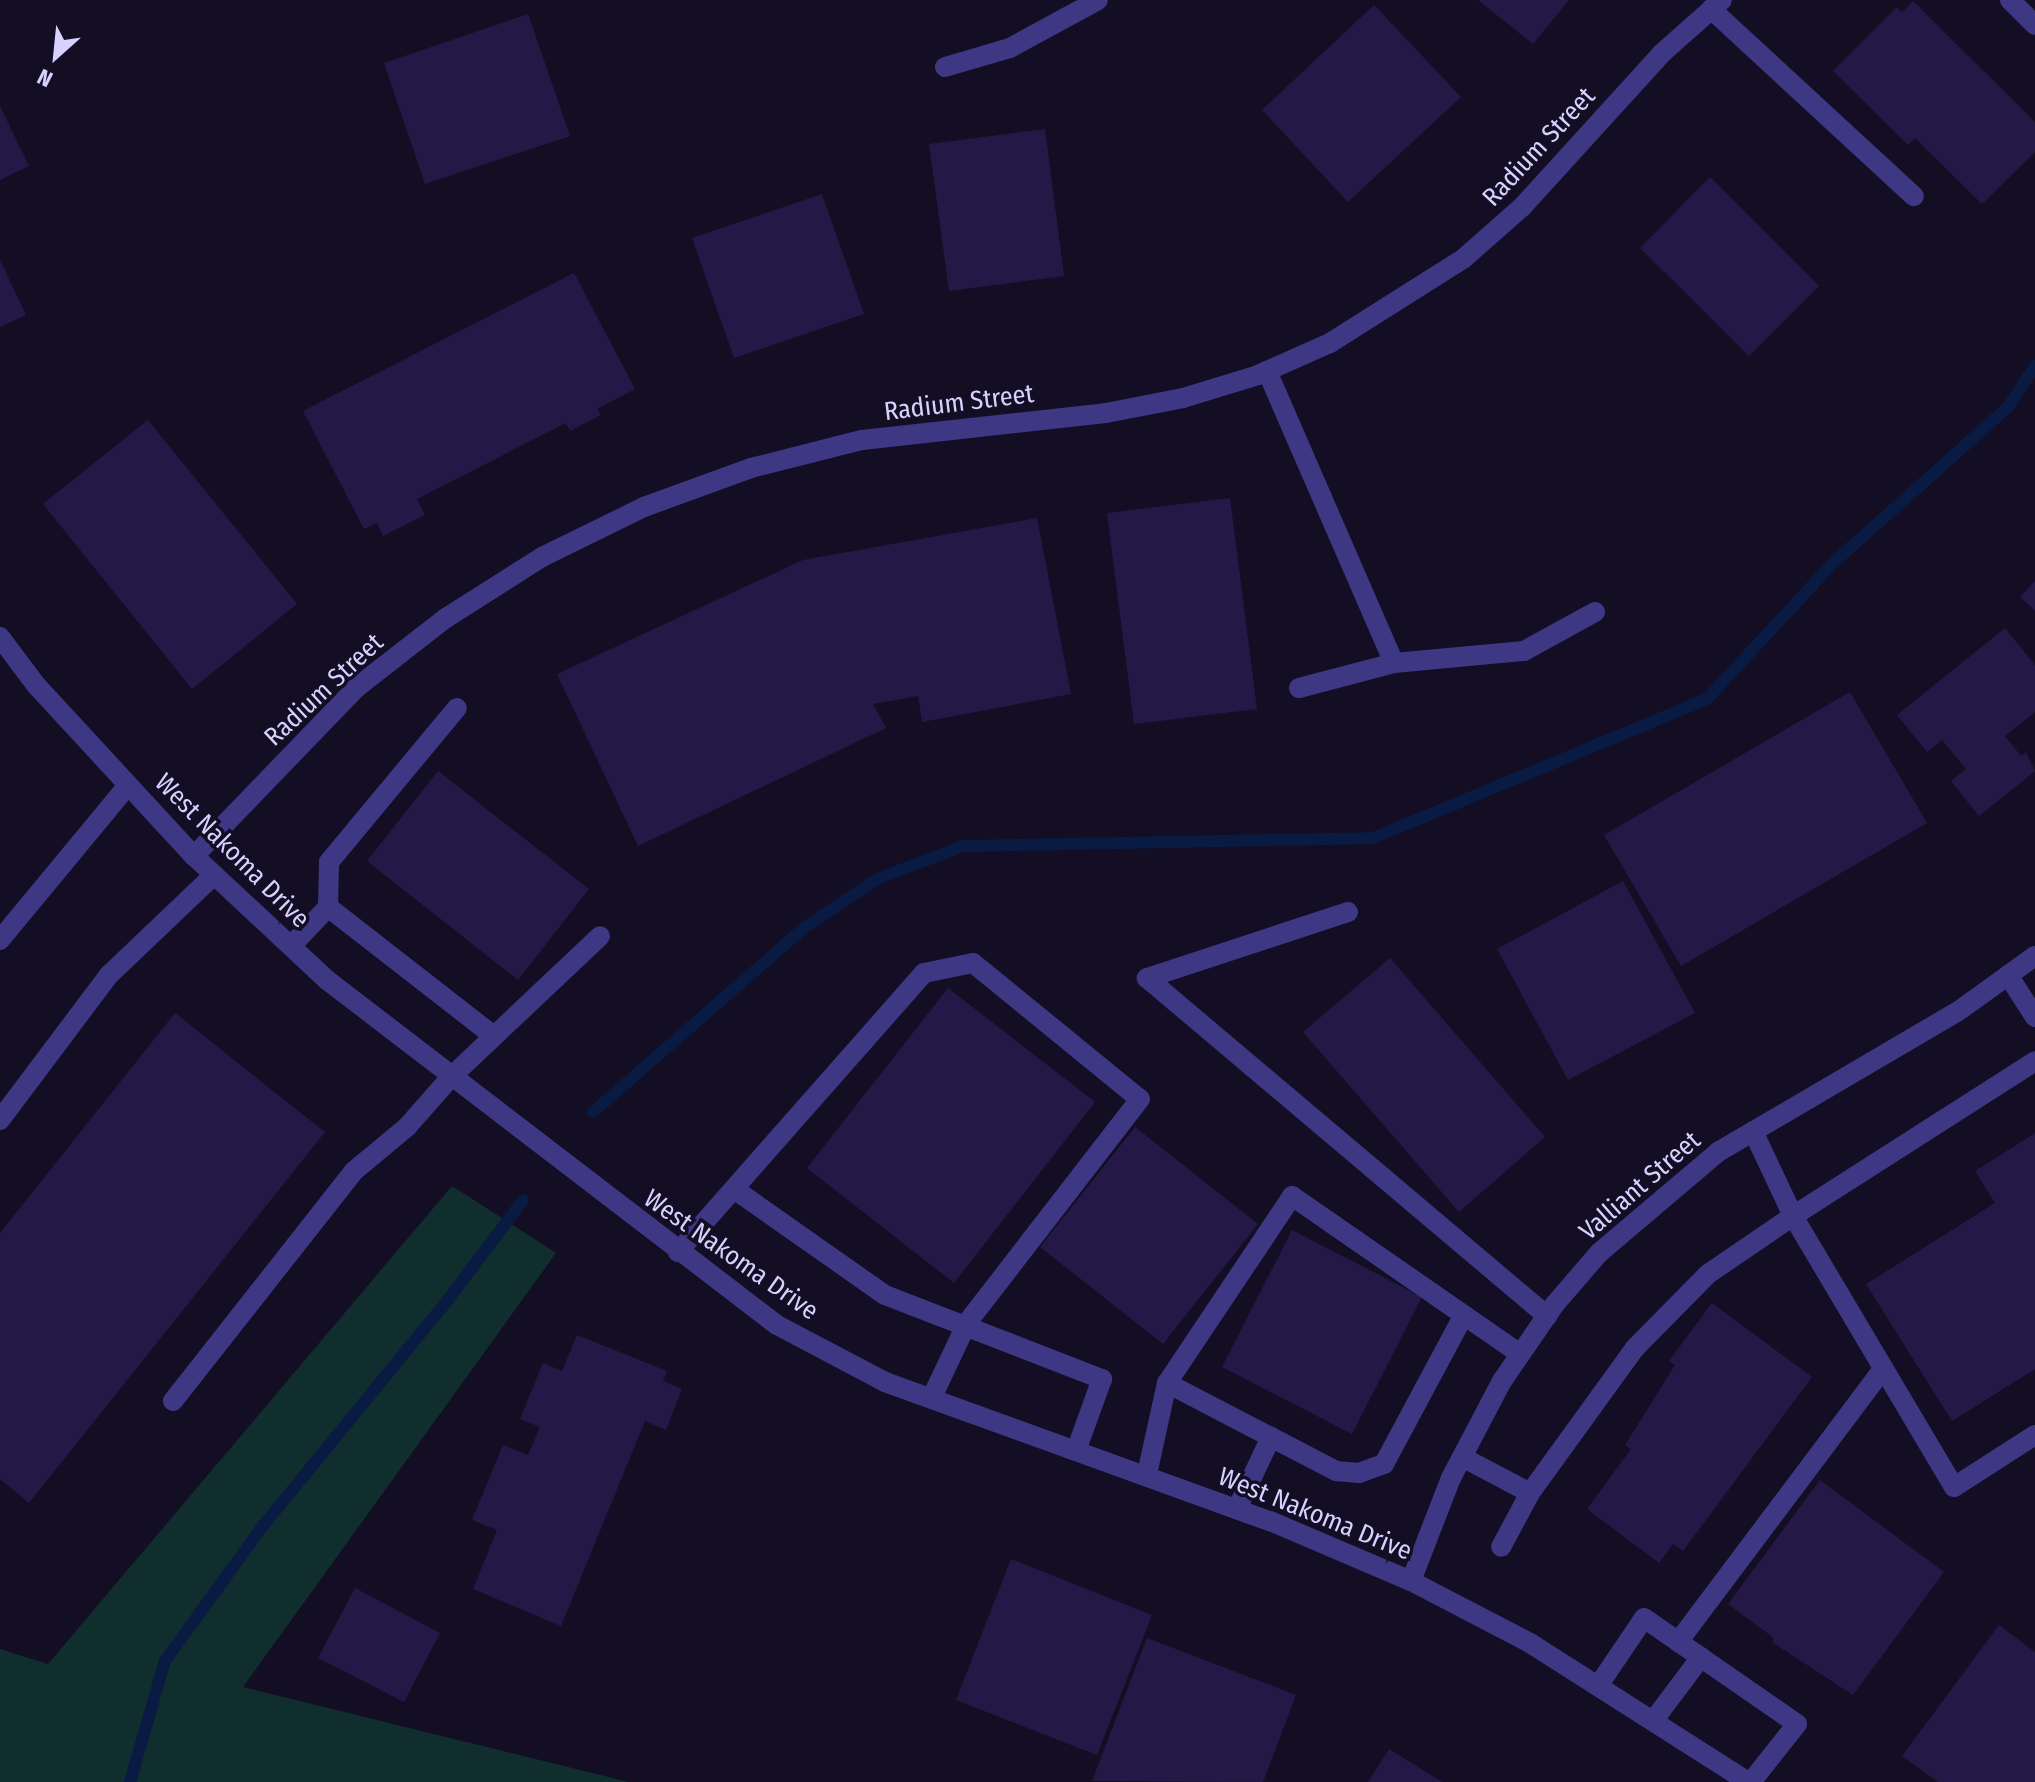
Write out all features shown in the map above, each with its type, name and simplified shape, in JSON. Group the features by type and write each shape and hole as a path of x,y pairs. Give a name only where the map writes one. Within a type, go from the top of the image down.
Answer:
{"street":[{"path":"945,67 1010,48 1098,0"},
{"path":"2010,0 2035,25"},
{"path":"1717,5 1914,196"},
{"name":"Radium Street","path":"194,856 356,688 446,618 542,557 644,507 751,468 862,440 1106,413 1183,398 1267,371 1399,304 1463,259 1522,207 1661,54 1717,5"},
{"path":"1267,371 1394,663"},
{"path":"1299,688 1394,663 1524,651 1595,612"},
{"name":"West Nakoma Drive","path":"0,637 36,685 194,856 291,946 451,1077 777,1325 885,1382 1147,1474 1411,1581 1530,1643 1750,1782"},
{"path":"291,946 328,907 329,862 457,708"},
{"path":"0,940 128,785"},
{"path":"0,1120 109,975 214,875"},
{"path":"328,907 494,1036"},
{"path":"1348,912 1147,978 1547,1316"},
{"path":"173,1401 354,1171 407,1127 451,1077 600,936"},
{"name":"Valliant Street","path":"1411,1581 1462,1457 1520,1354 1599,1253 1656,1199 1753,1131 1957,1012 2035,956"},
{"path":"678,1252 924,973 973,963 1140,1099 967,1323 932,1397"},
{"path":"2008,975 2035,1017"},
{"path":"1501,1547 1530,1493 1635,1348 1708,1274 2035,1061"},
{"path":"1753,1131 1793,1216 1954,1487 2035,1435"},
{"path":"734,1189 885,1295 967,1323 1102,1379 1077,1448"},
{"path":"1147,1474 1167,1383 1292,1196 1520,1354"},
{"path":"1167,1383 1336,1471 1359,1473 1384,1464 1464,1315"},
{"path":"1678,1642 1883,1369"},
{"path":"1237,1509 1271,1437"},
{"path":"1462,1457 1530,1493"},
{"path":"1598,1686 1644,1618 1797,1724 1750,1782"},
{"path":"1653,1721 1701,1657"}],"green space":[{"path":"452,1186 556,1253 243,1687 629,1782 0,1782 0,1649 48,1664"}],"building":[{"path":"1478,0 1569,0 1533,44"},
{"path":"1913,1 2035,122 2035,152 1982,204 1915,138 1908,145 1833,71 1897,7 1902,12"},
{"path":"1374,5 1461,97 1348,202 1262,110"},
{"path":"528,14 570,136 425,184 384,63"},
{"path":"0,106 29,166 0,180"},
{"path":"1045,129 1064,276 949,291 929,144"},
{"path":"1710,177 1819,286 1749,356 1640,248"},
{"path":"822,194 864,314 734,358 692,238"},
{"path":"0,260 26,315 0,327"},
{"path":"574,273 635,389 597,409 601,415 570,431 566,423 417,499 425,515 383,536 377,523 364,529 303,411"},
{"path":"148,420 297,604 192,689 43,504"},
{"path":"1230,498 1257,709 1134,724 1107,513"},
{"path":"1037,518 1071,694 922,722 918,696 873,704 886,728 638,846 557,674 803,560"},
{"path":"2035,581 2035,611 2020,597"},
{"path":"2005,628 2035,665 2035,712 2005,736 2021,756 2026,752 2035,771 1979,816 1951,781 1966,769 1942,740 1927,752 1897,715"},
{"path":"1850,692 1927,823 1681,966 1604,835"},
{"path":"438,771 589,889 518,980 367,861"},
{"path":"1623,881 1695,1013 1568,1080 1497,949"},
{"path":"1390,958 1545,1137 1459,1212 1303,1032"},
{"path":"948,988 1095,1102 954,1283 807,1168"},
{"path":"175,1013 325,1132 29,1503 0,1479 0,1233"},
{"path":"1135,1127 1258,1224 1163,1344 1040,1247"},
{"path":"2035,1133 2035,1369 1952,1421 1866,1284 1995,1203 1975,1171"},
{"path":"1292,1230 1422,1297 1352,1434 1222,1367"},
{"path":"1712,1303 1812,1377 1683,1551 1673,1544 1659,1563 1587,1509 1631,1449 1625,1445 1675,1365 1669,1361"},
{"path":"577,1335 667,1371 663,1381 682,1389 666,1430 645,1421 561,1626 473,1589 497,1530 472,1520 503,1445 528,1455 540,1427 520,1419 543,1363 562,1371"},
{"path":"1820,1480 1944,1572 1853,1695 1772,1642 1774,1638 1728,1604"},
{"path":"1011,1559 1152,1615 1097,1755 956,1700"},
{"path":"355,1588 440,1633 404,1702 318,1658"},
{"path":"1999,1625 2035,1652 2035,1782 1938,1782 1902,1756"},
{"path":"1147,1638 1296,1695 1263,1782 1092,1781"},
{"path":"1389,1749 1442,1782 1368,1782"}],"waterway":[{"path":"593,1112 804,928 877,879 963,846 1373,838 1707,699 1833,563 2008,407 2035,366"},
{"path":"130,1782 165,1661 262,1527 444,1305 523,1200"}]}
